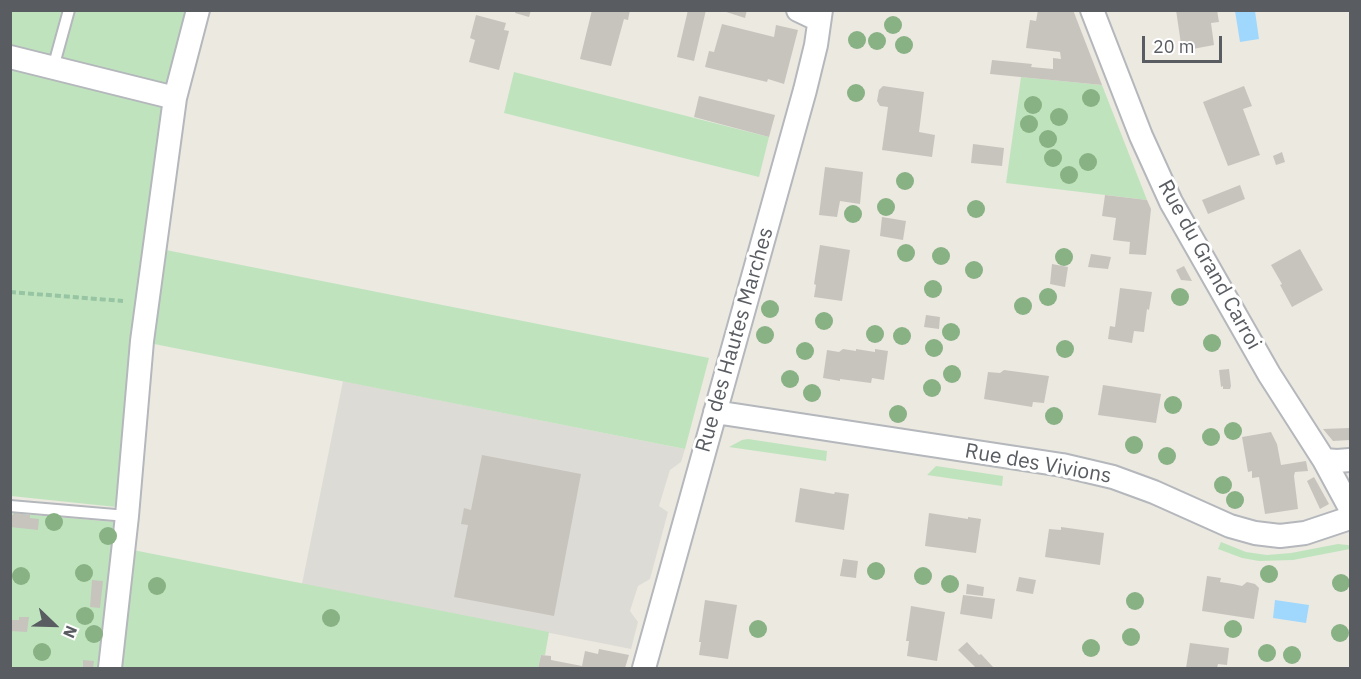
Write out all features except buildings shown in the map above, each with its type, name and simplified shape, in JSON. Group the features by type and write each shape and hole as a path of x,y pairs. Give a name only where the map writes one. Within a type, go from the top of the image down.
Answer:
{"street":[{"path":"110,669 147,303 175,98 198,10"},
{"path":"798,10 820,15"},
{"name":"Rue du Grand Carroi","path":"1092,10 1141,136 1171,202 1269,374 1350,508"},
{"name":"Rue des Hautes Marches","path":"644,669 805,90 816,45 820,15"},
{"path":"10,57 175,98"},
{"name":"Rue des Vivions","path":"715,412 1062,465 1113,477 1154,492 1230,526 1255,533 1280,536 1305,533 1350,518"},
{"path":"1323,460 1350,460"}],"lane":[{"path":"54,68 69,10"},
{"path":"10,506 127,516"}],"path":[{"path":"10,292 147,303"}],"shaded area":[{"path":"343,381 685,449 681,462 670,470 659,506 668,512 650,579 638,586 630,611 638,622 631,649 302,584"}],"green space":[{"path":"10,11 189,11 137,339 116,507 11,496"},
{"path":"514,72 769,137 759,177 504,113"},
{"path":"1021,77 1102,85 1147,200 1006,183"},
{"path":"161,249 709,358 685,449 149,343"},
{"path":"748,439 827,451 826,461 729,447"},
{"path":"936,466 1003,476 1002,486 927,475"},
{"path":"10,513 115,522 100,668 11,668"},
{"path":"1221,542 1246,552 1267,555 1338,544 1348,545 1350,549 1293,560 1259,561 1242,558 1218,549"},
{"path":"133,550 549,632 545,655 541,655 538,668 122,668"}],"water":[{"path":"1235,11 1255,11 1259,39 1240,42"},
{"path":"1275,600 1309,605 1306,623 1273,618"}]}
